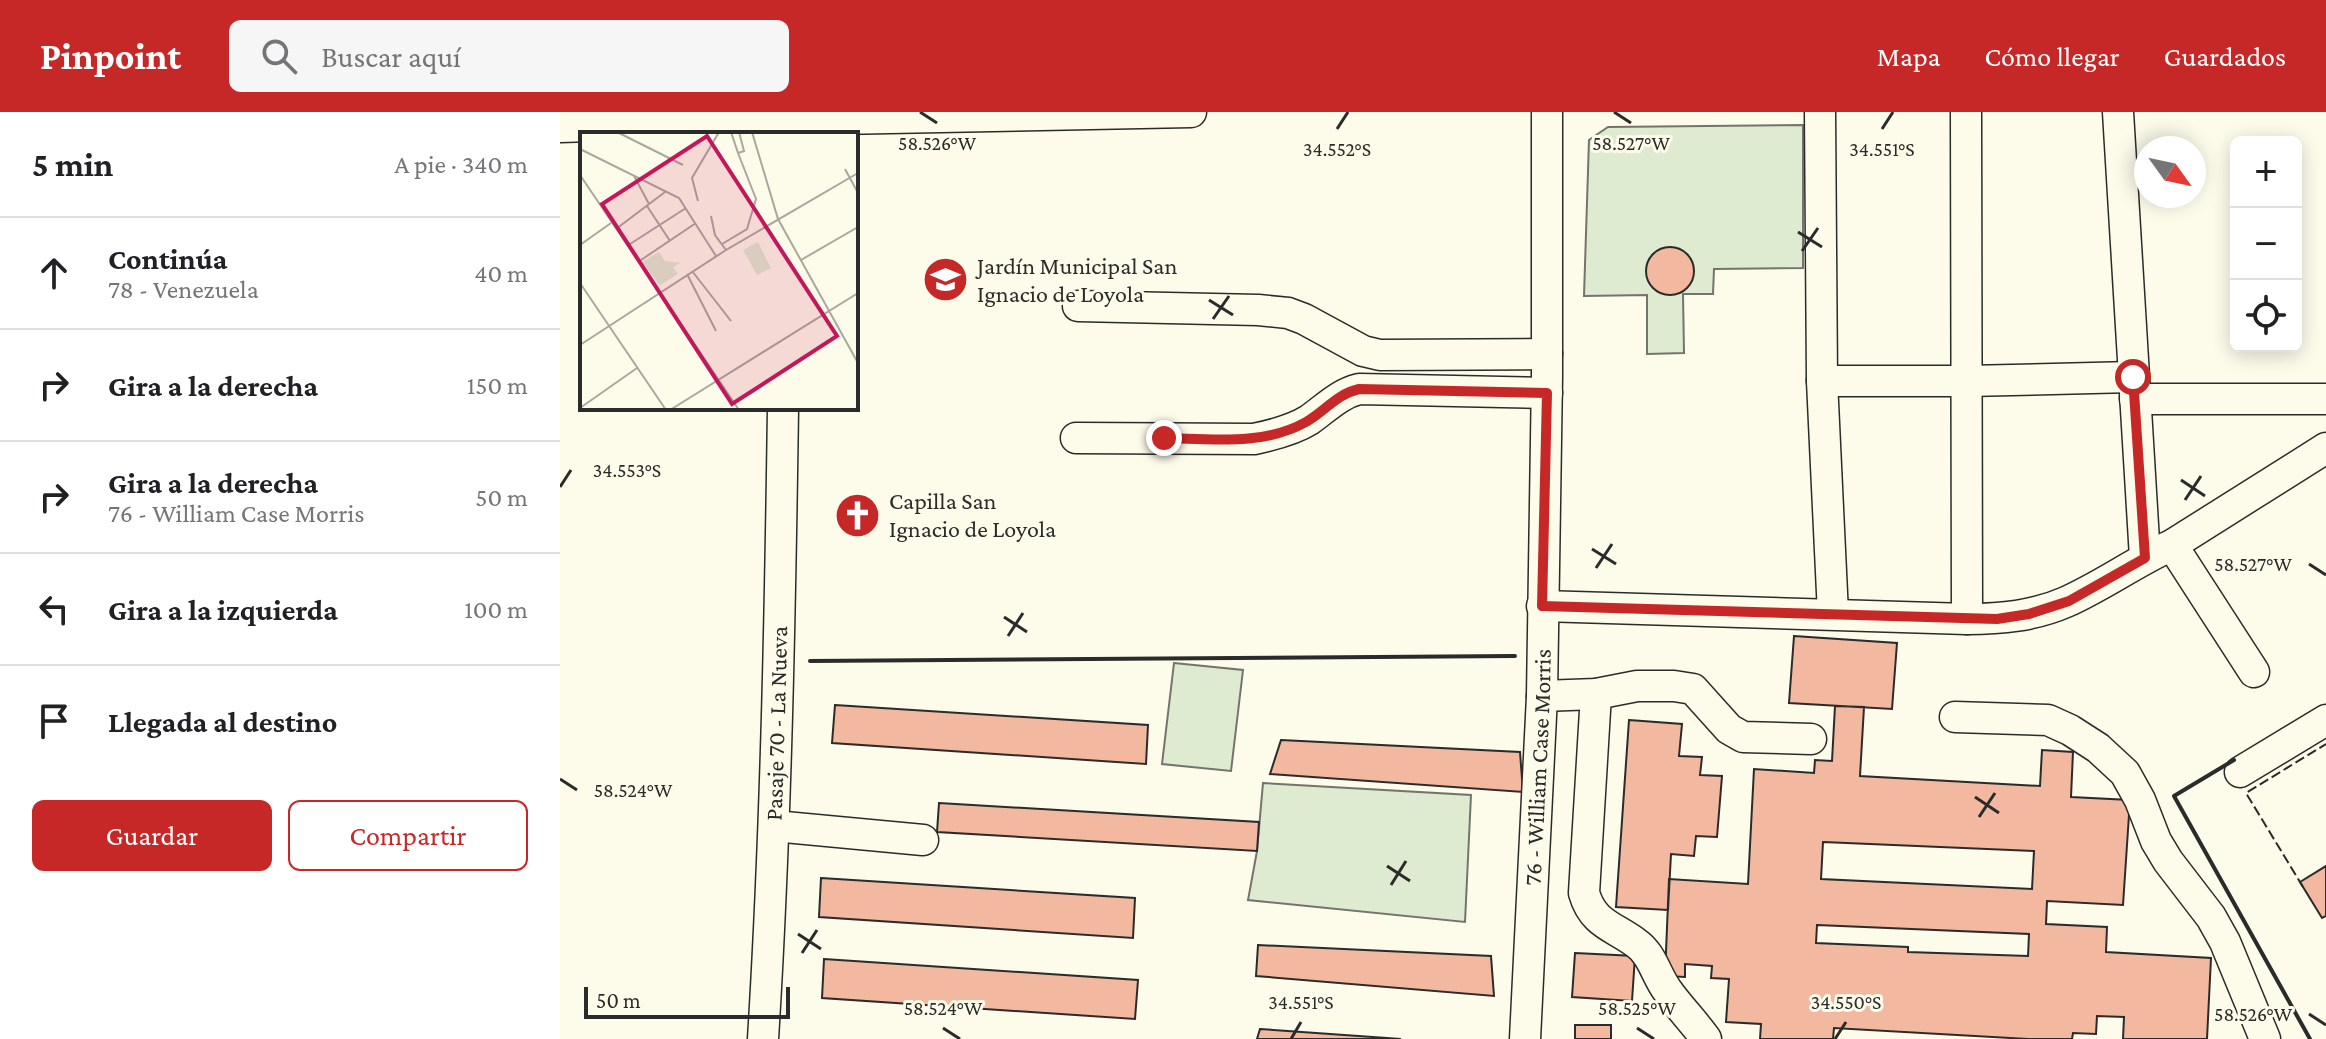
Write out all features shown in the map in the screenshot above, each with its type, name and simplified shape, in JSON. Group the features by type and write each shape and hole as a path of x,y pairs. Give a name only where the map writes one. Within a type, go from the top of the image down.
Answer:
{"street":[{"path":"560,128 1191,112"},
{"name":"76 - William Case Morris","path":"1525,1039 1542,696 1547,393 1547,112"},
{"path":"1820,112 1822,381 1833,614"},
{"path":"1966,112 1967,619"},
{"path":"2118,112 2134,388 2158,551 2254,672"},
{"path":"1078,306 1288,313 1363,351 1380,355 1547,354"},
{"path":"1822,381 1967,381 2326,399"},
{"path":"1076,438 1254,439 1279,434 1307,422 1346,392 1359,389 1547,393"},
{"name":"Pasaje 70 - La Nueva","path":"763,1039 772,894 783,410"},
{"path":"1542,606 1967,619 1997,619 2052,608 2158,551 2326,448"},
{"path":"1542,696 1596,694 1637,686 1693,689 1729,729 1743,737 1811,739"},
{"path":"1596,694 1584,893 1588,907 1600,922 1639,945 1653,963 1666,989 1706,1039"},
{"path":"1955,717 2048,720 2098,748 2125,773 2140,800 2156,841 2211,917 2225,942 2265,1039"},
{"path":"2240,772 2326,720"},
{"path":"774,826 923,840"}],"green space":[{"path":"1803,125 1803,268 1714,269 1713,294 1683,294 1684,353 1647,354 1647,295 1584,296 1589,140 1608,127"},
{"path":"1174,663 1243,670 1231,771 1162,764"},
{"path":"1263,783 1471,795 1465,922 1248,900 1257,851"}],"building":[{"path":"1670,247 1687,254 1694,271 1687,288 1670,295 1653,288 1646,271 1653,254"},
{"path":"1794,636 1897,643 1892,709 1789,703"},
{"path":"835,705 1148,725 1146,764 832,743"},
{"path":"1835,706 1864,707 1860,776 2040,786 2042,750 2073,752 2071,797 2130,800 2123,905 2047,901 2046,924 2107,927 2106,952 2211,958 2207,1039 2123,1039 2124,1017 2097,1016 2096,1034 2073,1033 2072,1039 1834,1028 1833,1039 1760,1039 1761,1024 1726,1022 1729,979 1711,978 1712,966 1685,964 1685,977 1665,976 1669,879 1748,884 1754,769 1814,773 1815,760 1832,761","holes":["1823,842 2034,851 2032,889 1821,879","1817,925 2029,934 2028,956 1908,952 1908,947 1816,943"]},
{"path":"1629,720 1682,724 1679,756 1702,757 1700,775 1722,776 1717,837 1696,836 1694,856 1671,854 1668,910 1616,907"},
{"path":"1281,740 1520,752 1523,792 1270,774"},
{"path":"939,803 1259,822 1257,851 937,832"},
{"path":"2326,866 2326,916 2322,918 2300,882"},
{"path":"821,878 1135,898 1133,938 819,917"},
{"path":"1258,945 1491,956 1494,996 1256,976"},
{"path":"1575,953 1635,956 1632,1001 1572,997"},
{"path":"824,959 1138,980 1135,1019 822,998"},
{"path":"1575,1025 1611,1025 1611,1039 1575,1039"},
{"path":"1260,1029 1401,1039 1257,1039"}],"fence":[{"path":"2303,887 2246,793 2326,744"}],"wall":[{"path":"810,661 1515,656"},
{"path":"2234,760 2174,796 2310,1039"}],"place":[{"name":"Jardín Municipal San Ignacio de Loyola","path":"946,280"},
{"name":"Capilla San Ignacio de Loyola","path":"858,515"}],"route":[{"path":"1164,438 1254,439 1279,434 1307,422 1346,392 1359,389 1547,393 1542,606 1997,619 2029,614 2069,601 2145,558 2133,377"}]}
